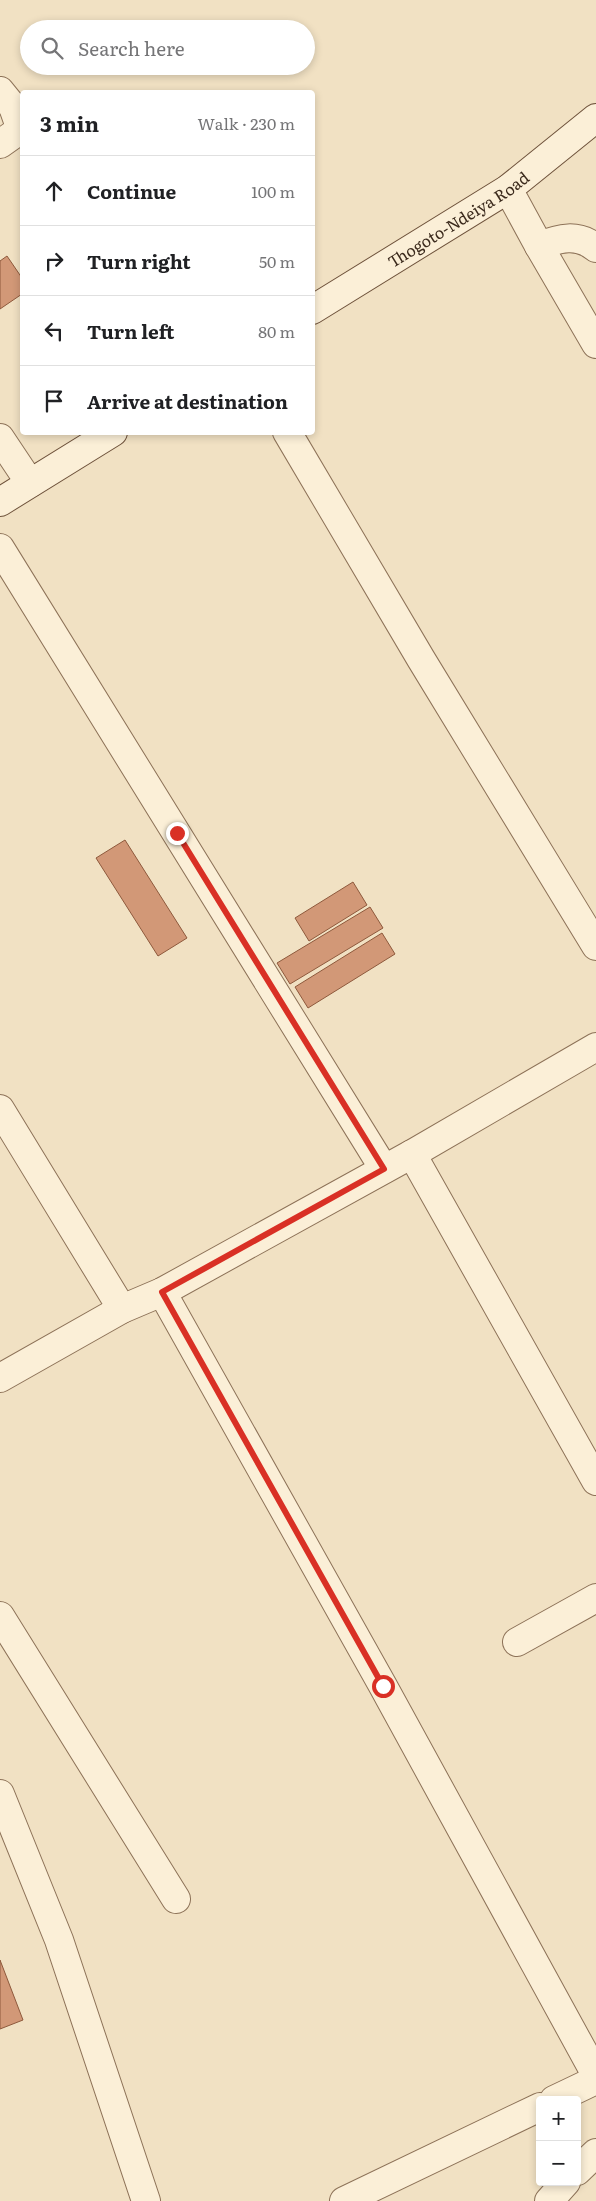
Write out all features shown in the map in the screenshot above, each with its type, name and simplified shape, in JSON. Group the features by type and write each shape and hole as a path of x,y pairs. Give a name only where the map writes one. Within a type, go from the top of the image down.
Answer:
{"street":[{"path":"0,91 12,107 19,124 17,132 0,144"},
{"name":"Thogoto-Ndeiya Road","path":"315,308 508,189 596,118"},
{"path":"508,189 596,344"},
{"path":"539,246 568,237 587,241 596,248"},
{"path":"0,502 108,435"},
{"path":"289,435 421,659 596,946"},
{"path":"0,438 30,484"},
{"path":"0,548 384,1169"},
{"path":"0,1378 122,1309 162,1292 412,1154 596,1047"},
{"path":"0,1109 122,1309"},
{"path":"412,1154 596,1481"},
{"path":"162,1292 383,1686 596,2075"},
{"path":"517,1642 596,1598"},
{"path":"0,1616 176,1898"},
{"path":"0,1794 59,1940 146,2201"},
{"path":"562,2096 596,2080"},
{"path":"344,2201 536,2108"},
{"path":"581,2167 596,2154"},
{"path":"549,2201 562,2186"}],"building":[{"path":"7,256 20,275 20,295 0,309 0,261"},
{"path":"125,840 187,938 158,956 96,858"},
{"path":"353,882 367,905 309,941 295,918"},
{"path":"370,907 383,928 290,984 277,963"},
{"path":"382,933 395,954 308,1008 295,987"},
{"path":"0,1960 23,2020 0,2029"}],"route":[{"path":"177,833 384,1169 162,1292 383,1686"}]}
